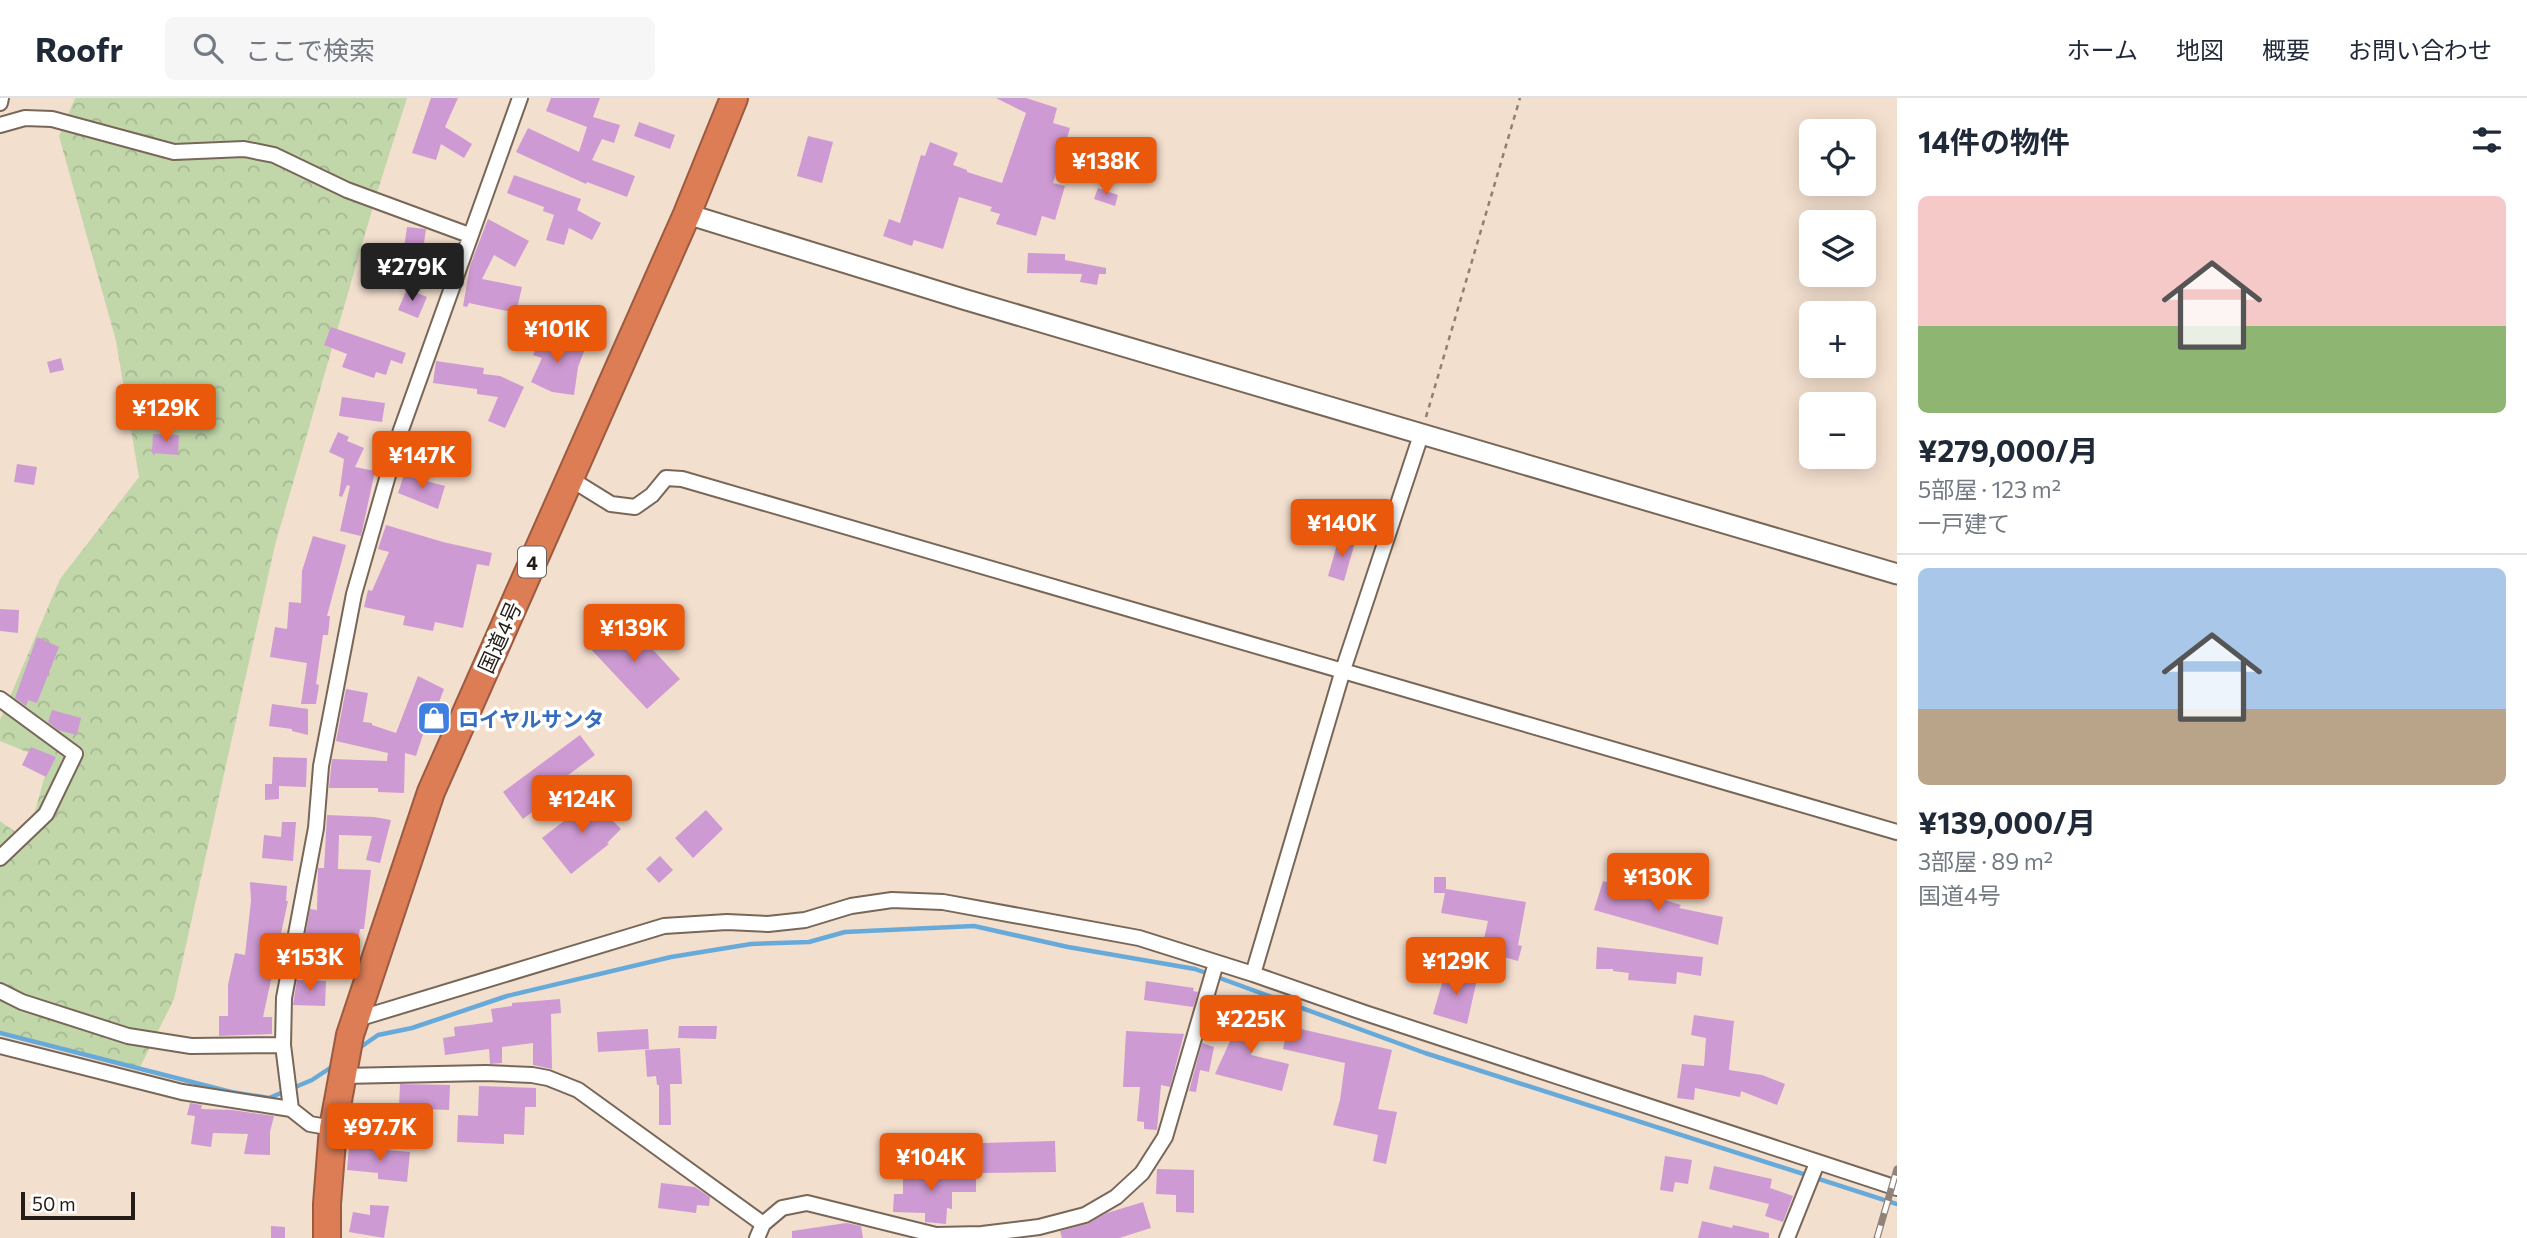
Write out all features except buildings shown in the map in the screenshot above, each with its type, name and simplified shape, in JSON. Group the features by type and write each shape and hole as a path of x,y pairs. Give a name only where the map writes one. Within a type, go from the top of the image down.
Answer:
{"highway":[{"name":"国道4号","path":"327,1238 333,1128 352,1028 431,792 687,214 734,98"}],"street":[{"path":"290,1105 283,1045 284,998 316,828 321,766 354,594 401,430 520,98"},
{"path":"0,125 25,118 52,119 174,152 244,149 274,155 347,190 469,235"},
{"path":"687,214 963,299 1897,574"},
{"path":"1254,974 1343,670 1421,435"},
{"path":"569,478 611,503 635,506 652,495 666,478 682,480 1897,832"},
{"path":"0,699 75,754 46,814 0,858"},
{"path":"352,1028 663,926 727,922 768,925 805,920 851,906 892,900 943,902 1139,939 1214,972 1254,974 1817,1165 1897,1188"},
{"path":"342,1073 486,1073 548,1078 578,1090 760,1231 782,1208 807,1202 936,1235 982,1234 1039,1227 1085,1215 1116,1197 1142,1173 1165,1137 1214,972"},
{"path":"0,991 22,1002 128,1036 191,1046 283,1045"},
{"path":"0,1046 182,1092 290,1105 310,1124 333,1128"},
{"path":"1787,1238 1817,1165"}],"path":[{"path":"1421,435 1520,98"}],"green space":[{"path":"75,98 407,98 275,545 174,999 140,1067 0,1034 0,821 27,840 49,761 0,741 0,720 60,579 139,477 116,341 59,136"}],"waterway":[{"path":"358,1049 378,1035 412,1028 507,996 671,957 751,944 809,942 845,932 974,926 1068,947 1195,969 1425,1053 1897,1204"},
{"path":"0,1033 231,1092 269,1098 312,1080 333,1066"}],"railway":[{"path":"1877,1238 1897,1169"}],"place":[{"name":"ロイヤルサンタ","path":"434,718"}]}
